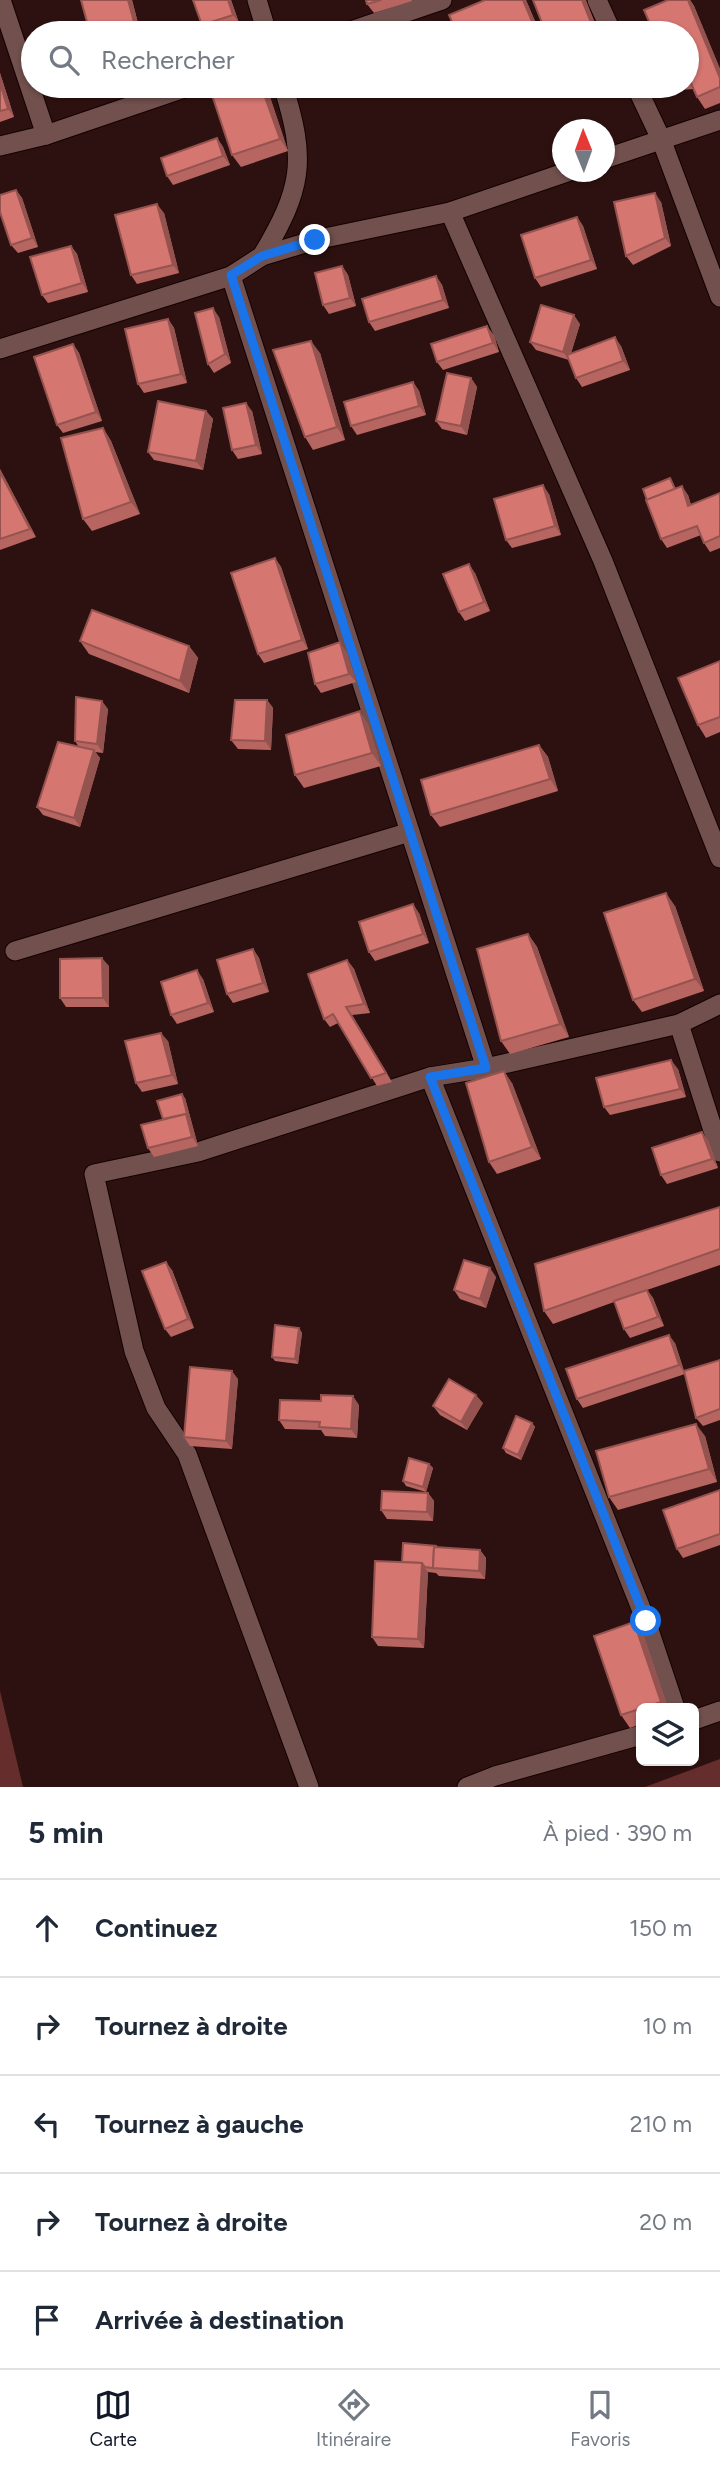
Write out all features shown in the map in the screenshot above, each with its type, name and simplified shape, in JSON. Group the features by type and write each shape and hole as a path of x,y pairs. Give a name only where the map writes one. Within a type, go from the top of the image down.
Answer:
{"street":[{"path":"1,0 21,59"},
{"path":"257,0 263,21"},
{"path":"380,21 442,0"},
{"path":"597,0 607,21"},
{"path":"34,98 47,135"},
{"path":"0,146 47,135 155,98"},
{"path":"262,256 287,214 298,170 297,129 287,98"},
{"path":"642,98 661,139 720,297"},
{"path":"615,155 720,120"},
{"path":"0,349 231,275 262,256 315,240 450,212 552,177"},
{"path":"450,212 603,561 720,858"},
{"path":"287,214 315,240"},
{"path":"231,275 486,1068"},
{"path":"15,951 410,832"},
{"path":"309,1787 187,1454 156,1408 134,1352 94,1174 198,1152 430,1077 486,1068 679,1024 720,1004"},
{"path":"679,1024 720,1152"},
{"path":"430,1077 646,1621 674,1703"},
{"path":"699,1718 720,1711"},
{"path":"467,1787 495,1776 636,1736"}],"shaded area":[{"path":"0,1691 23,1787 0,1787"},
{"path":"720,1759 720,1787 645,1787"}],"building":[{"path":"81,0 128,0 134,21 87,21"},
{"path":"193,0 228,0 233,15 214,21 201,21"},
{"path":"485,0 523,0 532,21 452,21 449,15"},
{"path":"533,0 582,0 590,21 541,21"},
{"path":"668,0 688,0 697,21 649,21 644,10"},
{"path":"699,27 720,78 720,87 699,96"},
{"path":"0,83 8,109 0,111"},
{"path":"213,98 265,98 280,139 232,155"},
{"path":"217,138 223,156 167,176 161,158"},
{"path":"16,190 32,238 11,245 0,212 0,195"},
{"path":"655,193 665,238 626,256 614,202"},
{"path":"157,204 173,265 131,275 115,215"},
{"path":"577,217 591,260 535,278 521,235"},
{"path":"71,246 82,283 42,295 30,257"},
{"path":"342,266 350,298 323,305 315,273"},
{"path":"436,276 443,300 369,322 362,299"},
{"path":"541,305 574,315 563,352 530,342"},
{"path":"213,308 225,354 208,364 195,313"},
{"path":"168,319 181,374 138,384 125,329"},
{"path":"487,326 493,343 437,362 431,344"},
{"path":"615,337 623,361 576,378 567,355"},
{"path":"311,341 337,427 305,437 273,350"},
{"path":"73,344 96,412 57,425 34,357"},
{"path":"447,373 471,378 461,426 436,421"},
{"path":"413,382 419,406 351,426 344,402"},
{"path":"158,401 206,411 196,461 148,452"},
{"path":"246,403 256,445 232,450 223,408"},
{"path":"103,428 131,502 83,519 61,438"},
{"path":"0,472 30,529 0,539"},
{"path":"670,478 675,489 647,500 643,489"},
{"path":"543,485 555,526 506,540 494,499"},
{"path":"682,486 688,506 720,493 720,536 704,543 697,526 661,539 646,500"},
{"path":"275,558 302,640 258,654 231,573"},
{"path":"469,564 484,602 459,612 443,574"},
{"path":"92,610 189,646 180,681 80,641"},
{"path":"340,642 349,674 315,684 308,653"},
{"path":"720,661 720,717 698,725 678,678"},
{"path":"76,697 102,701 97,744 75,741"},
{"path":"235,700 267,700 265,741 231,740"},
{"path":"360,711 372,753 295,775 286,735"},
{"path":"58,742 94,750 74,818 37,807"},
{"path":"539,745 550,779 431,815 421,780"},
{"path":"666,893 695,979 633,1000 604,913"},
{"path":"413,904 423,934 369,952 359,922"},
{"path":"528,934 560,1024 501,1041 477,949"},
{"path":"253,949 263,983 227,994 217,960"},
{"path":"102,958 103,998 60,998 60,959"},
{"path":"347,960 364,1004 346,1007 386,1073 371,1078 333,1014 324,1019 308,974"},
{"path":"197,970 208,1003 171,1015 161,982"},
{"path":"161,1033 172,1075 136,1083 125,1041"},
{"path":"671,1060 680,1089 604,1107 596,1078"},
{"path":"504,1071 532,1147 489,1162 466,1083"},
{"path":"182,1094 188,1118 186,1114 163,1119 157,1101"},
{"path":"186,1114 192,1137 148,1148 141,1125"},
{"path":"702,1132 712,1159 661,1175 652,1148"},
{"path":"720,1207 720,1249 544,1311 535,1264"},
{"path":"464,1260 490,1268 480,1299 454,1290"},
{"path":"166,1262 188,1319 165,1329 142,1271"},
{"path":"647,1290 658,1317 624,1329 614,1301"},
{"path":"275,1325 299,1328 295,1359 272,1357"},
{"path":"669,1335 679,1365 577,1399 566,1369"},
{"path":"720,1360 720,1409 696,1418 684,1371"},
{"path":"190,1367 232,1371 226,1441 184,1437"},
{"path":"449,1379 476,1395 461,1422 433,1406"},
{"path":"321,1395 353,1396 351,1429 319,1427 320,1422 279,1420 280,1400 321,1401"},
{"path":"516,1416 532,1423 518,1455 503,1448"},
{"path":"696,1424 709,1469 609,1497 596,1451"},
{"path":"409,1458 429,1464 423,1487 403,1481"},
{"path":"720,1490 720,1534 677,1549 663,1510"},
{"path":"382,1491 428,1493 427,1512 381,1510"},
{"path":"403,1543 437,1546 434,1547 433,1568 425,1567 422,1563 402,1562"},
{"path":"434,1547 480,1550 479,1571 433,1568"},
{"path":"375,1561 422,1563 418,1639 372,1637"},
{"path":"634,1622 661,1702 636,1703 636,1710 621,1715 594,1636"}],"route":[{"path":"315,240 262,256 231,275 486,1068 430,1077 646,1621"}]}
